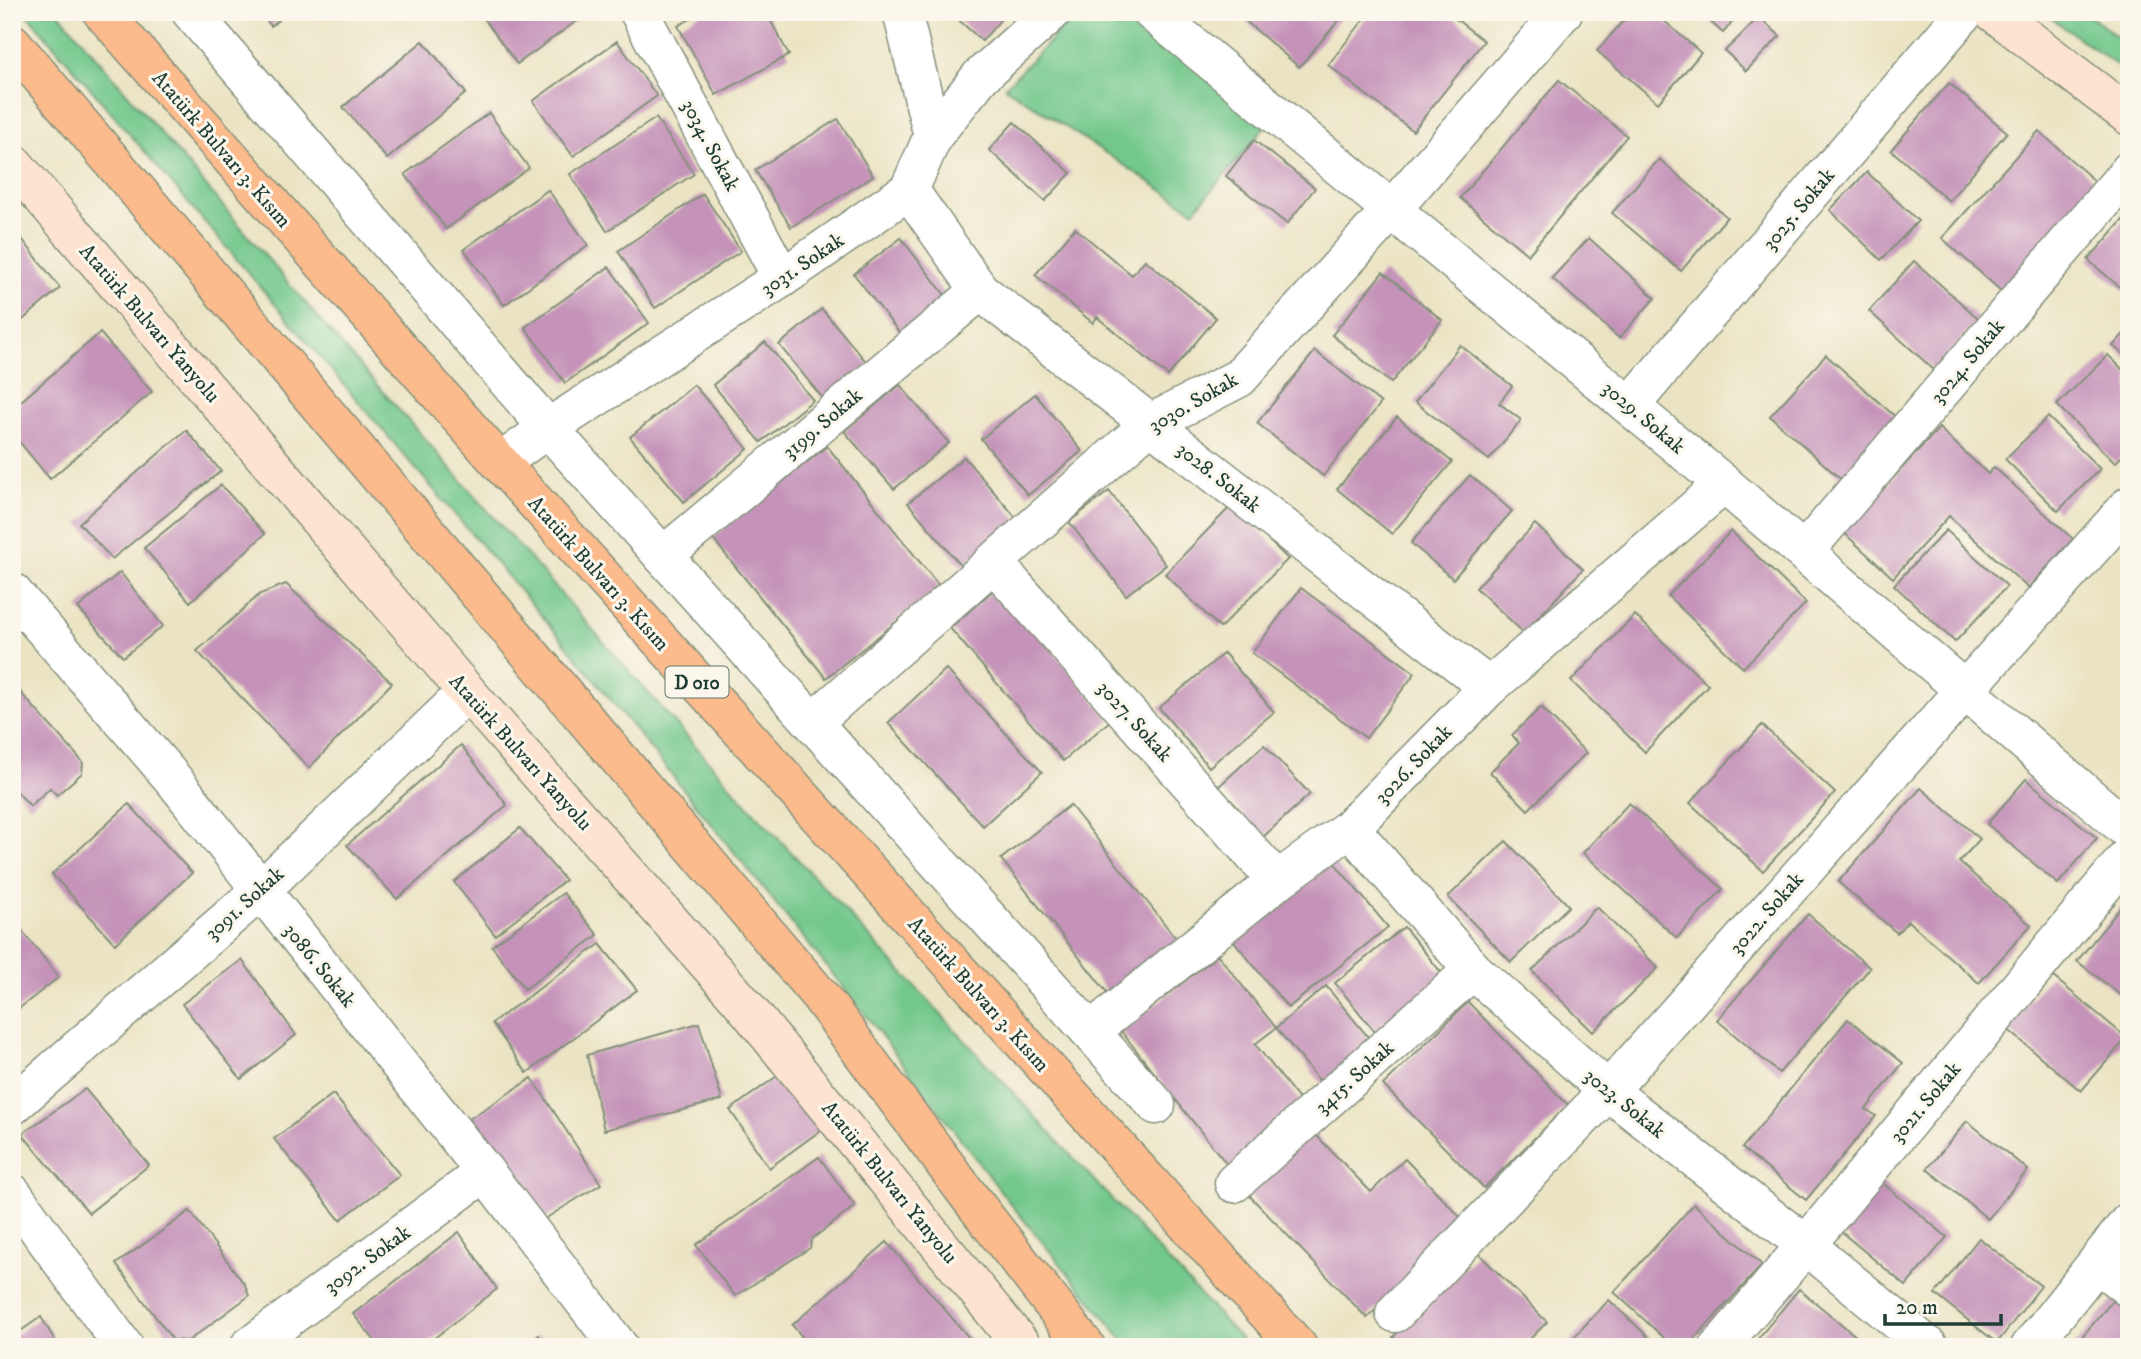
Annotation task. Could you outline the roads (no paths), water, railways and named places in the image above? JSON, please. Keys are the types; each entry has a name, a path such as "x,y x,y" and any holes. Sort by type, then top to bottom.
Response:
{"highway":[{"name":"Atatürk Bulvarı 3. Kısım","path":"102,12 500,463 1298,1347"},
{"path":"12,43 820,996 968,1195 1086,1347"}],"main road":[{"path":"1993,12 2129,116"},
{"name":"Atatürk Bulvarı Yanyolu","path":"12,162 467,692 741,1000 1023,1347"}],"street":[{"path":"191,12 548,428 1156,1105"},
{"name":"3034. Sokak","path":"639,12 782,278"},
{"path":"902,12 933,136"},
{"path":"909,190 933,136 980,76 1052,12"},
{"name":"3029. Sokak","path":"1152,12 1724,484 2129,831"},
{"name":"3030. Sokak","path":"813,722 1151,423 1239,378 1392,209 1563,12"},
{"name":"3025. Sokak","path":"1630,406 1965,12"},
{"name":"3024. Sokak","path":"1804,552 2129,171"},
{"name":"3031. Sokak","path":"500,463 548,428 782,278 909,190"},
{"name":"3028. Sokak","path":"909,190 980,291 1489,687"},
{"name":"3199. Sokak","path":"663,556 980,291"},
{"name":"3026. Sokak","path":"1091,1031 1277,881 1350,828 1489,687 1724,484"},
{"name":"3022. Sokak","path":"1395,1313 1608,1091 2129,506"},
{"name":"3027. Sokak","path":"993,562 1277,881"},
{"name":"3086. Sokak","path":"13,593 173,779 485,1172 619,1347"},
{"name":"3091. Sokak","path":"12,1105 260,891 467,692"},
{"name":"3023. Sokak","path":"1350,828 1473,970 1608,1091 1806,1245 1929,1347"},
{"name":"3021. Sokak","path":"1719,1347 2129,855"},
{"name":"3415. Sokak","path":"1234,1183 1473,970"},
{"name":"3092. Sokak","path":"249,1347 485,1172"},
{"path":"12,1193 124,1347"},
{"path":"2030,1347 2129,1222"},
{"path":"2097,1263 2129,1288"}]}
